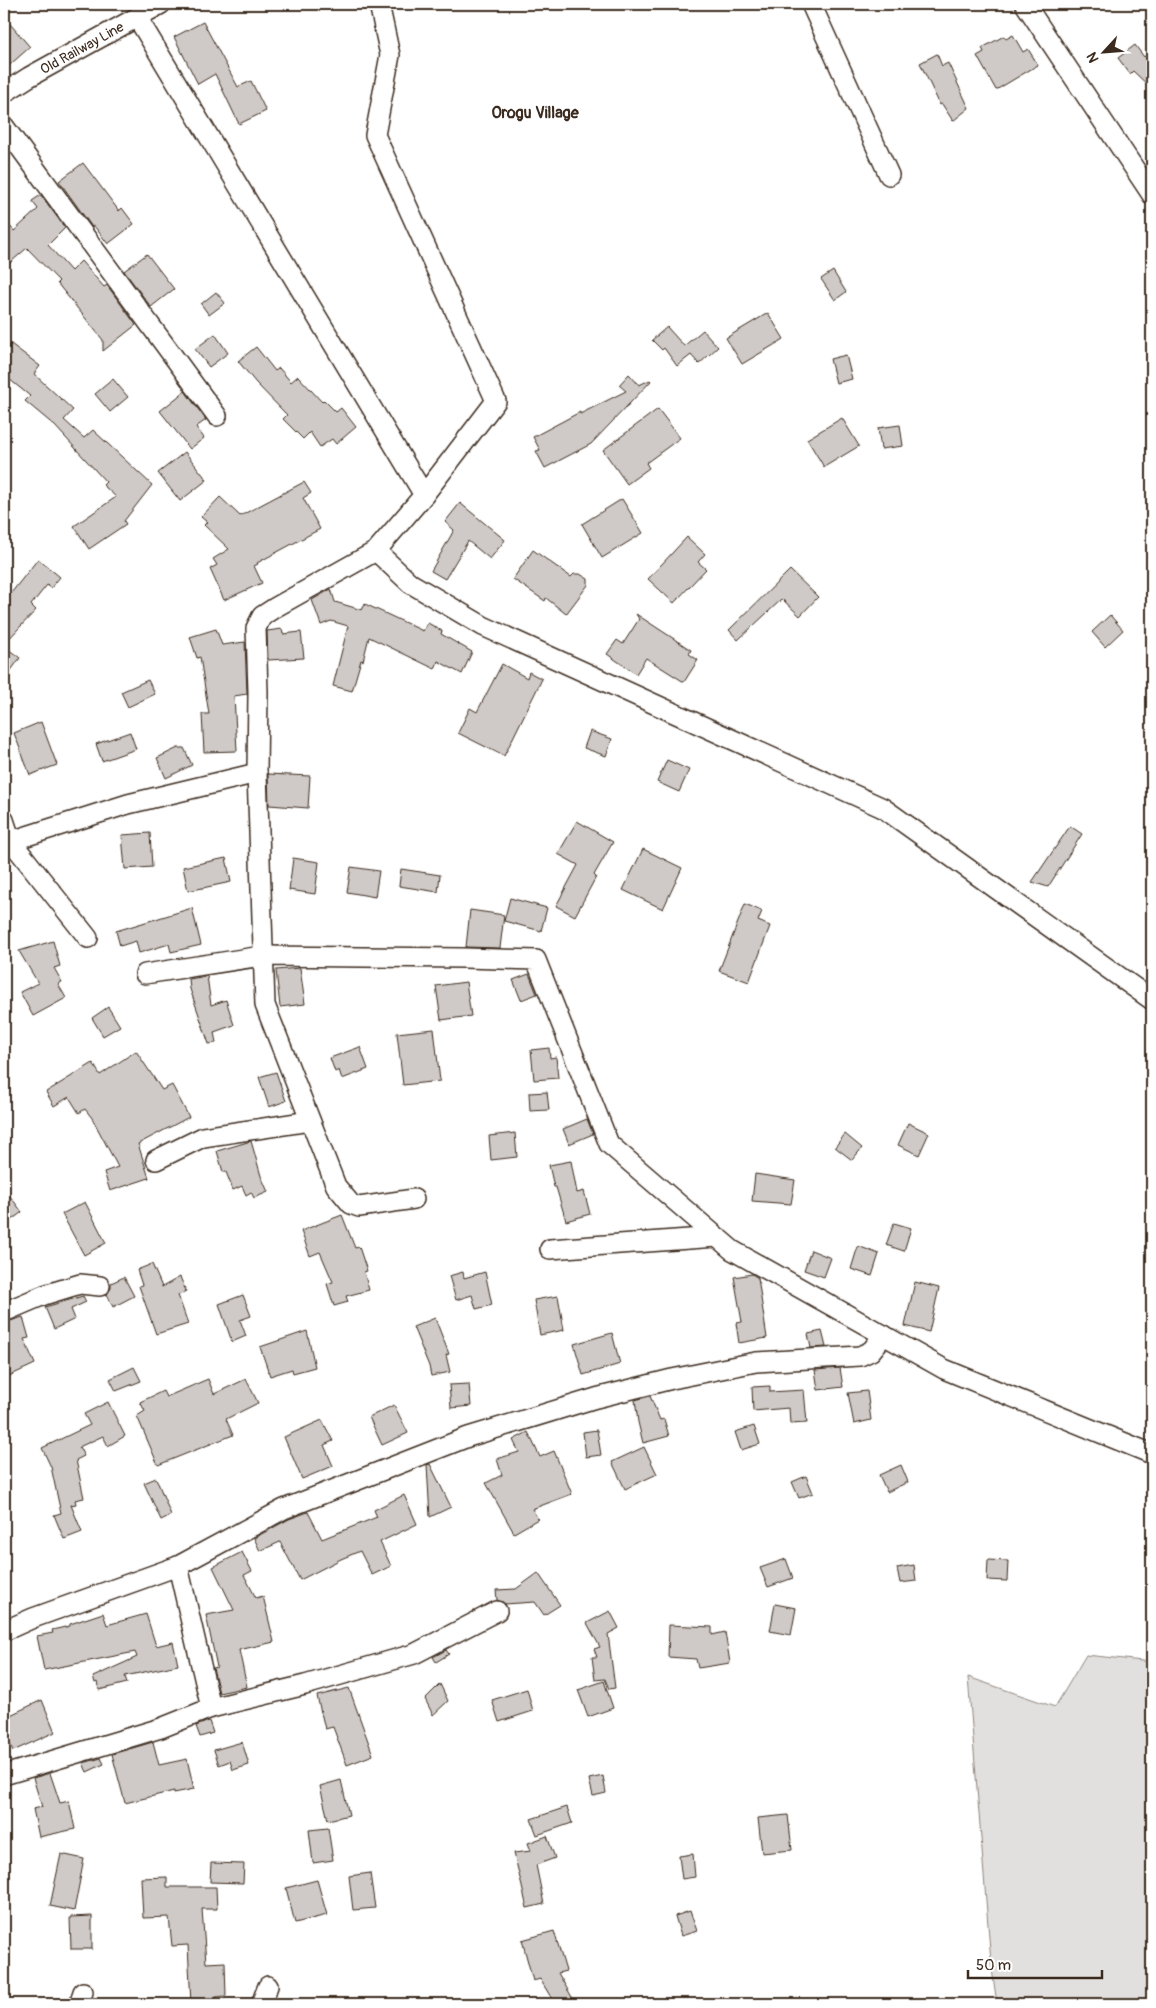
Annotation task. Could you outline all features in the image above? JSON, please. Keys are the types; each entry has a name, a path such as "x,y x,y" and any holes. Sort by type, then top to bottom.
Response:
{"street":[{"name":"Old Railway Line","path":"4,93 161,4"},
{"path":"379,4 390,55 375,135 496,401 424,494 376,551 262,616 256,628 258,692 257,773 262,956 265,1005 336,1186 351,1204 360,1207 414,1199"},
{"path":"811,4 889,175"},
{"path":"1025,4 1152,195"},
{"path":"137,17 424,494"},
{"path":"4,126 217,416"},
{"path":"376,551 410,583 483,626 883,808 1152,1000"},
{"path":"11,841 128,804 257,773"},
{"path":"4,820 11,841 88,938"},
{"path":"145,974 262,956 536,960 609,1144 732,1250 944,1369 1152,1454"},
{"path":"156,1160 203,1136 310,1120"},
{"path":"550,1249 716,1236"},
{"path":"4,1312 80,1284 100,1286"},
{"path":"4,1631 33,1618 178,1566 284,1509 468,1437 596,1398 672,1379 756,1362 860,1356 872,1351 884,1335"},
{"path":"178,1566 211,1708"},
{"path":"4,1775 161,1728 211,1708 305,1685 414,1654 497,1611"},
{"path":"261,2004 268,1986"}],"shaded area":[{"path":"1086,1655 1152,1662 1152,2004 997,2004 991,1962 968,1677 1055,1707"}],"building":[{"path":"4,17 30,47 4,70"},
{"path":"203,22 238,87 251,81 266,111 239,124 215,74 198,84 174,37"},
{"path":"1013,35 1023,52 1028,49 1038,65 996,90 977,56 984,52 982,48 1004,36 1006,39"},
{"path":"1135,45 1144,57 1152,49 1152,89 1133,71 1130,74 1118,58"},
{"path":"937,54 942,66 948,63 969,108 953,121 942,104 940,105 920,63"},
{"path":"83,163 119,211 122,208 134,224 108,244 94,226 92,227 59,181"},
{"path":"41,195 65,228 48,245 71,271 81,261 104,287 107,285 136,325 103,351 103,340 57,283 59,281 27,248 4,268 4,219 14,231 38,209 32,201"},
{"path":"147,254 174,289 151,307 124,271"},
{"path":"833,271 846,292 835,300 821,279"},
{"path":"216,292 225,303 209,315 201,304"},
{"path":"768,313 784,339 742,364 726,338"},
{"path":"667,327 684,346 703,330 718,347 699,364 691,355 677,366 664,348 662,350 652,340"},
{"path":"215,334 228,353 209,367 195,349"},
{"path":"11,344 40,366 34,374 73,410 64,420 84,438 93,430 152,485 124,521 126,524 89,549 74,526 116,497 103,485 106,482 55,426 25,401 30,396 4,375 4,353"},
{"path":"256,347 275,371 279,368 291,382 298,376 322,402 324,400 336,412 341,408 356,427 336,444 332,439 320,447 310,432 303,439 283,419 287,415 238,361"},
{"path":"846,355 852,379 836,383 830,359"},
{"path":"629,374 639,385 651,381 591,444 545,468 536,451 540,450 533,437 580,412 580,414 626,391 619,385"},
{"path":"113,379 128,397 110,412 95,394"},
{"path":"185,391 206,420 196,427 204,438 190,449 160,411"},
{"path":"658,409 680,438 646,463 649,468 627,484 603,450"},
{"path":"842,418 859,446 824,467 807,439"},
{"path":"900,425 903,446 881,449 878,428"},
{"path":"185,452 207,480 180,501 158,473"},
{"path":"304,482 311,493 303,498 320,529 257,563 254,566 262,583 224,600 210,569 217,565 213,559 229,549 204,525 207,522 201,517 220,497 240,516"},
{"path":"622,499 643,533 602,558 582,524"},
{"path":"460,503 505,540 490,559 468,541 445,579 431,571 454,530 445,522"},
{"path":"687,537 705,554 698,562 706,569 674,603 648,579"},
{"path":"533,550 571,577 574,574 580,574 588,579 588,585 566,614 546,598 545,601 513,579"},
{"path":"38,559 60,577 51,588 47,585 31,605 36,610 4,644 4,602"},
{"path":"790,570 818,597 800,616 782,599 738,640 729,630"},
{"path":"331,589 335,602 362,610 365,604 423,631 428,623 442,631 441,634 472,652 462,674 438,661 435,669 369,637 352,691 333,686 348,626 331,621 321,625 312,600"},
{"path":"636,614 691,650 689,654 698,660 684,682 646,658 636,674 607,654 617,640 623,644 639,619"},
{"path":"1110,615 1123,630 1105,647 1092,632"},
{"path":"216,629 222,645 245,642 247,694 234,696 237,751 204,752 202,714 209,714 200,657 197,658 190,637"},
{"path":"282,629 283,634 301,632 304,658 268,660 267,631"},
{"path":"4,646 20,658 4,680"},
{"path":"502,664 527,678 529,672 542,679 504,756 458,733 470,708 477,712"},
{"path":"148,680 155,694 128,707 121,692"},
{"path":"41,722 57,765 30,775 14,733"},
{"path":"590,731 612,739 606,756 584,748"},
{"path":"130,732 136,749 102,761 96,744"},
{"path":"178,748 184,748 192,765 166,778 157,758"},
{"path":"667,760 689,770 679,792 657,782"},
{"path":"268,774 310,776 308,808 269,805"},
{"path":"577,821 613,842 594,875 596,877 575,916 556,906 578,865 558,854"},
{"path":"1070,826 1082,834 1048,887 1032,882"},
{"path":"150,833 152,867 125,869 122,835"},
{"path":"643,849 682,868 663,909 623,890"},
{"path":"226,858 231,882 188,891 183,867"},
{"path":"293,858 319,862 315,894 289,890"},
{"path":"351,867 379,871 375,897 347,892"},
{"path":"401,869 440,875 438,892 399,886"},
{"path":"510,898 547,908 541,931 504,921"},
{"path":"745,904 762,911 758,921 770,926 749,982 719,971"},
{"path":"192,908 201,945 171,952 169,944 139,953 136,941 120,946 116,931"},
{"path":"470,910 504,915 500,948 466,947"},
{"path":"53,941 60,966 54,968 62,982 58,984 66,998 33,1016 20,992 38,983 19,951"},
{"path":"300,968 305,1004 280,1007 276,970"},
{"path":"529,974 537,994 521,1000 513,980"},
{"path":"207,976 211,1005 226,1000 234,1025 214,1032 216,1043 209,1044 190,989 189,979"},
{"path":"466,982 471,1016 441,1020 436,986"},
{"path":"108,1007 120,1026 103,1036 92,1018"},
{"path":"434,1029 440,1081 403,1085 397,1033"},
{"path":"360,1047 368,1069 342,1079 339,1070 335,1072 330,1058"},
{"path":"549,1048 550,1058 556,1057 558,1078 534,1080 531,1050"},
{"path":"136,1051 162,1090 172,1085 189,1117 138,1144 149,1178 110,1191 104,1172 118,1167 92,1118 85,1109 79,1113 69,1097 54,1106 46,1092 93,1063 100,1075"},
{"path":"276,1072 286,1101 269,1107 259,1077"},
{"path":"547,1092 549,1110 530,1111 529,1093"},
{"path":"587,1119 593,1134 569,1144 563,1129"},
{"path":"908,1123 929,1133 919,1155 898,1145"},
{"path":"515,1133 517,1157 491,1160 489,1136"},
{"path":"845,1134 862,1148 852,1160 835,1147"},
{"path":"251,1141 261,1176 268,1192 254,1198 251,1192 246,1195 242,1186 233,1190 226,1172 223,1172 217,1151"},
{"path":"571,1161 577,1193 584,1191 590,1214 566,1221 556,1187 554,1187 549,1165"},
{"path":"755,1174 795,1180 791,1204 752,1201"},
{"path":"4,1188 22,1212 4,1226"},
{"path":"85,1202 106,1243 84,1255 62,1214"},
{"path":"342,1215 355,1248 359,1247 367,1271 364,1272 369,1290 346,1296 348,1302 334,1306 327,1284 333,1282 320,1252 310,1256 301,1231"},
{"path":"894,1223 911,1228 904,1251 886,1245"},
{"path":"858,1246 879,1254 872,1276 851,1269"},
{"path":"811,1250 831,1258 824,1277 804,1270"},
{"path":"152,1264 162,1287 180,1277 186,1291 178,1295 188,1324 156,1334 139,1286 142,1285 137,1270"},
{"path":"463,1272 464,1278 485,1272 492,1305 476,1309 472,1295 456,1300 449,1276"},
{"path":"752,1274 758,1278 767,1338 739,1343 736,1323 742,1322 734,1277"},
{"path":"124,1277 134,1296 113,1307 107,1294 111,1288 111,1283"},
{"path":"915,1282 939,1288 929,1332 905,1326"},
{"path":"243,1295 251,1316 240,1320 246,1336 232,1342 219,1304"},
{"path":"83,1296 86,1302 71,1309 75,1319 54,1329 45,1307"},
{"path":"558,1296 564,1330 540,1335 534,1300"},
{"path":"23,1317 29,1338 24,1339 35,1364 7,1377 4,1363 10,1360 4,1337 4,1323"},
{"path":"435,1318 449,1354 446,1355 450,1372 431,1376 429,1366 413,1327"},
{"path":"307,1331 315,1367 293,1373 292,1369 270,1376 260,1347"},
{"path":"822,1331 826,1347 811,1348 808,1334"},
{"path":"612,1333 620,1364 583,1375 574,1344"},
{"path":"134,1367 141,1381 116,1391 110,1379"},
{"path":"840,1368 843,1387 818,1390 815,1370"},
{"path":"208,1379 214,1394 246,1379 258,1403 226,1419 233,1435 158,1465 137,1416 145,1411 140,1402 163,1391 166,1397"},
{"path":"469,1384 471,1406 451,1408 449,1385"},
{"path":"770,1386 770,1392 804,1390 807,1423 790,1424 789,1408 753,1411 752,1387"},
{"path":"867,1391 871,1420 854,1424 848,1393"},
{"path":"650,1396 660,1420 664,1419 669,1436 643,1443 635,1400"},
{"path":"108,1402 125,1436 108,1446 103,1436 79,1447 84,1456 76,1460 84,1498 75,1500 76,1504 71,1505 82,1532 64,1539 54,1515 61,1513 51,1467 42,1448 90,1425 84,1414"},
{"path":"394,1405 408,1433 382,1445 369,1417"},
{"path":"322,1420 333,1441 324,1445 333,1466 302,1479 284,1437"},
{"path":"754,1426 760,1444 741,1450 735,1432"},
{"path":"597,1430 601,1455 586,1457 583,1432"},
{"path":"528,1432 540,1457 554,1451 572,1494 532,1509 538,1519 514,1533 486,1483 502,1475 497,1459 519,1452 513,1440"},
{"path":"644,1447 657,1474 625,1489 612,1462"},
{"path":"430,1464 451,1507 430,1517 427,1465"},
{"path":"901,1465 908,1482 887,1492 879,1475"},
{"path":"806,1476 813,1493 799,1498 792,1482"},
{"path":"156,1478 171,1515 161,1520 144,1483"},
{"path":"404,1495 417,1524 380,1542 391,1566 372,1575 360,1551 300,1580 280,1542 260,1551 254,1538 289,1519 308,1512 322,1539 377,1517 374,1510"},
{"path":"242,1552 252,1571 244,1575 256,1598 263,1596 274,1642 239,1650 247,1687 219,1693 213,1668 217,1667 206,1615 234,1610 213,1567"},
{"path":"786,1559 793,1578 768,1587 760,1568"},
{"path":"988,1560 1008,1561 1007,1581 987,1580"},
{"path":"914,1565 916,1581 900,1583 897,1568"},
{"path":"538,1573 560,1605 544,1615 535,1602 505,1604 497,1600 496,1590 516,1589"},
{"path":"775,1604 796,1608 791,1635 770,1631"},
{"path":"610,1611 619,1628 608,1634 615,1688 609,1689 605,1679 595,1680 592,1657 597,1657 594,1649 600,1647 587,1623"},
{"path":"103,1613 107,1625 146,1614 156,1646 173,1642 178,1665 125,1676 127,1683 99,1690 97,1682 95,1683 93,1677 137,1657 135,1652 44,1670 37,1636 53,1633 52,1630 70,1626 70,1624"},
{"path":"669,1625 712,1627 712,1635 725,1632 730,1663 698,1668 696,1659 668,1657"},
{"path":"446,1650 449,1654 436,1662 433,1657"},
{"path":"604,1681 613,1708 588,1717 578,1690"},
{"path":"440,1684 448,1701 433,1715 425,1699"},
{"path":"349,1688 373,1755 347,1765 333,1727 325,1729 317,1696"},
{"path":"527,1689 533,1711 499,1722 492,1700"},
{"path":"42,1700 55,1732 13,1751 4,1730 4,1718"},
{"path":"209,1721 213,1733 200,1737 196,1726"},
{"path":"153,1742 159,1765 187,1759 194,1789 174,1793 174,1791 125,1803 112,1754"},
{"path":"242,1742 249,1765 233,1770 230,1761 219,1765 214,1750"},
{"path":"101,1758 104,1764 87,1772 83,1763"},
{"path":"50,1773 60,1803 69,1801 75,1829 39,1837 33,1809 42,1807 33,1778"},
{"path":"603,1776 606,1793 593,1796 589,1779"},
{"path":"341,1780 349,1815 328,1820 320,1786"},
{"path":"567,1807 572,1823 537,1835 531,1819"},
{"path":"788,1815 792,1850 762,1853 758,1818"},
{"path":"328,1828 333,1860 313,1863 309,1830"},
{"path":"547,1836 555,1858 536,1865 544,1904 527,1908 514,1853 531,1851 528,1843"},
{"path":"61,1854 84,1859 74,1911 50,1906"},
{"path":"693,1854 695,1877 682,1879 679,1856"},
{"path":"211,1863 244,1864 243,1883 210,1882"},
{"path":"370,1873 375,1908 353,1910 349,1876"},
{"path":"167,1877 167,1887 216,1887 217,1909 202,1909 206,1963 225,1962 226,1996 216,1997 218,2004 191,2004 188,1945 172,1946 169,1917 143,1918 141,1878"},
{"path":"317,1880 327,1915 295,1923 286,1888"},
{"path":"690,1911 697,1931 681,1936 675,1916"},
{"path":"92,1916 92,1949 71,1949 70,1917"},
{"path":"554,1931 566,1971 558,1973 576,2004 555,2004 540,1979 533,1981 522,1940"}],"district":[{"name":"Orogu Village","path":"535,112"}]}
